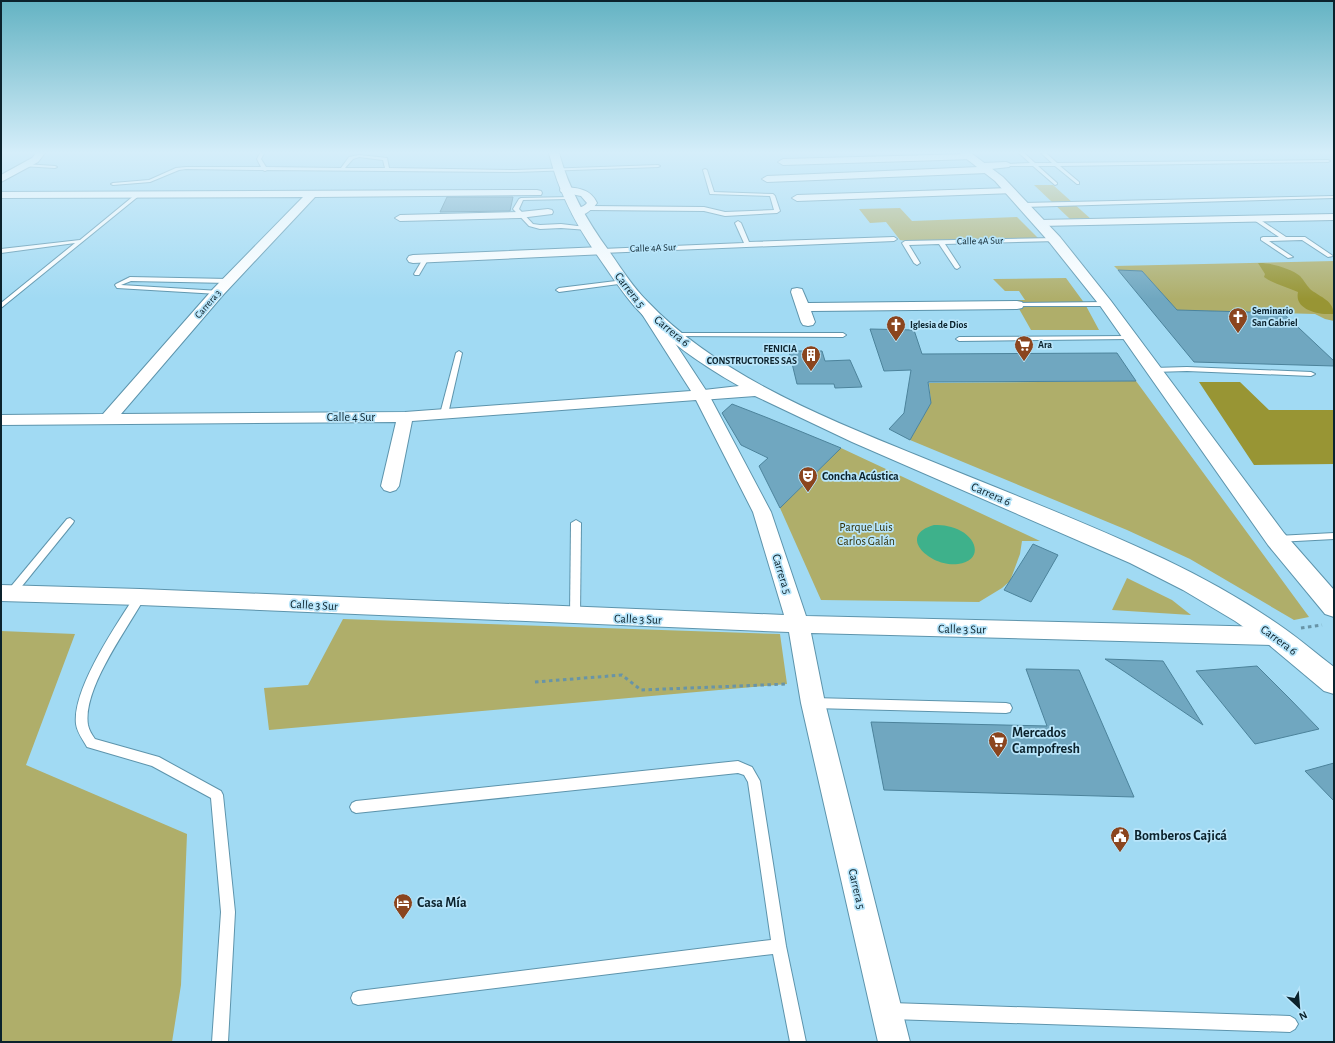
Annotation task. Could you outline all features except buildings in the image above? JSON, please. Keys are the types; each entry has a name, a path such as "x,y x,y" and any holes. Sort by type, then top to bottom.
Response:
{"main road":[{"name":"Carrera 5","path":"575,202 583,210 586,229 646,310"},
{"path":"1020,202 1055,240 1106,304 1129,338 1276,539 1334,607"},
{"name":"Carrera 6","path":"646,310 676,335 713,362 757,390 813,418 1139,558 1228,605 1276,636 1334,683"},
{"path":"701,395 757,390"},
{"path":"1300,655 1319,665 1334,668"}],"street":[{"name":"Carrera 3","path":"109,418 218,292 304,202"},
{"path":"583,210 592,202"},
{"path":"400,218 520,215 548,212"},
{"path":"1039,223 1256,218 1334,218"},
{"name":"Calle 4A Sur","path":"413,258 602,251"},
{"path":"797,292 804,307 808,322"},
{"path":"804,307 1017,305"},
{"name":"Carrera 5","path":"646,310 701,395 740,467 762,512 798,624 811,694 894,1042"},
{"name":"Calle 4 Sur","path":"1,420 405,417 701,395"},
{"path":"390,486 405,417"},
{"name":"Calle 3 Sur","path":"6,593 140,597 798,624 1276,636"}],"lane":[{"path":"1,306 130,202"},
{"path":"520,202 516,209 531,225 540,227 561,226 586,229"},
{"path":"583,210 704,209 725,214 777,211 775,202"},
{"path":"1023,205 1152,202"},
{"path":"1256,218 1285,239"},
{"path":"738,223 747,244"},
{"path":"1290,257 1263,239 1303,238 1330,256"},
{"name":"Calle 4A Sur","path":"602,251 894,239"},
{"name":"Calle 4A Sur","path":"917,263 905,242 1055,240"},
{"path":"1,250 81,241"},
{"path":"941,242 958,267"},
{"path":"417,274 426,258"},
{"path":"218,292 124,288 119,287 118,285 122,282 130,280 229,281"},
{"path":"559,290 624,282"},
{"path":"1017,305 1106,304"},
{"path":"676,335 843,335"},
{"path":"960,339 1129,338"},
{"path":"444,414 459,353"},
{"path":"1153,370 1187,369 1311,374"},
{"path":"6,593 70,521"},
{"path":"575,616 576,523"},
{"path":"1276,539 1334,536"},
{"path":"140,597 108,647 84,700 82,724 91,743 155,761 217,795 228,912 220,1042"},
{"path":"811,694 839,703 1006,708"},
{"path":"356,808 738,767 748,771 754,781 779,946 798,1042"},
{"path":"358,998 779,946"},
{"path":"886,1011 1290,1024"}],"path":[{"path":"535,682 622,675 641,690 811,694"}],"green space":[{"path":"1052,202 1072,202 1092,220 1070,219"},
{"path":"900,208 912,221 1017,217 1038,238 900,240 886,222 870,223 859,209"},
{"path":"1334,261 1334,321 1325,319 1315,314 1177,310 1142,271 1118,270 1114,266"},
{"path":"1066,278 1085,304 1099,330 1031,330 1014,300 1025,300 1019,291 1005,291 993,279"},
{"path":"1136,381 1309,617 1294,620 1190,559 1127,530 910,440 931,403 929,383"},
{"name":"Parque Luis Carlos Galán","path":"841,448 1040,541 1022,541 1020,554 1010,581 1002,588 979,602 821,600 780,508"},
{"path":"1127,578 1172,600 1191,615 1112,610"},
{"path":"343,619 780,634 787,684 269,730 264,688 308,685"},
{"path":"1,631 75,634 26,765 187,834 181,985 172,1042 1,1042"}],"shaded area":[{"path":"1258,263 1274,265 1296,273 1310,289 1329,302 1333,309 1333,314 1321,314 1304,307 1298,298 1298,292 1276,284 1264,277 1265,274"},
{"path":"1199,382 1240,382 1269,410 1334,410 1334,464 1254,465"},
{"path":"934,525 951,527 967,535 974,545 975,550 971,559 958,564 948,564 938,561 922,550 918,543 918,536 923,530"}],"place":[{"name":"Seminario San Gabriel","path":"1238,334"},
{"name":"Iglesia de Dios","path":"896,342"},
{"name":"Ara","path":"1024,362"},
{"name":"FENICIA CONSTRUCTORES SAS","path":"811,372"},
{"name":"Concha Acústica","path":"808,493"},
{"name":"Mercados Campofresh","path":"998,758"},
{"name":"Bomberos Cajicá","path":"1120,853"},
{"name":"Casa Mía","path":"403,920"}]}
